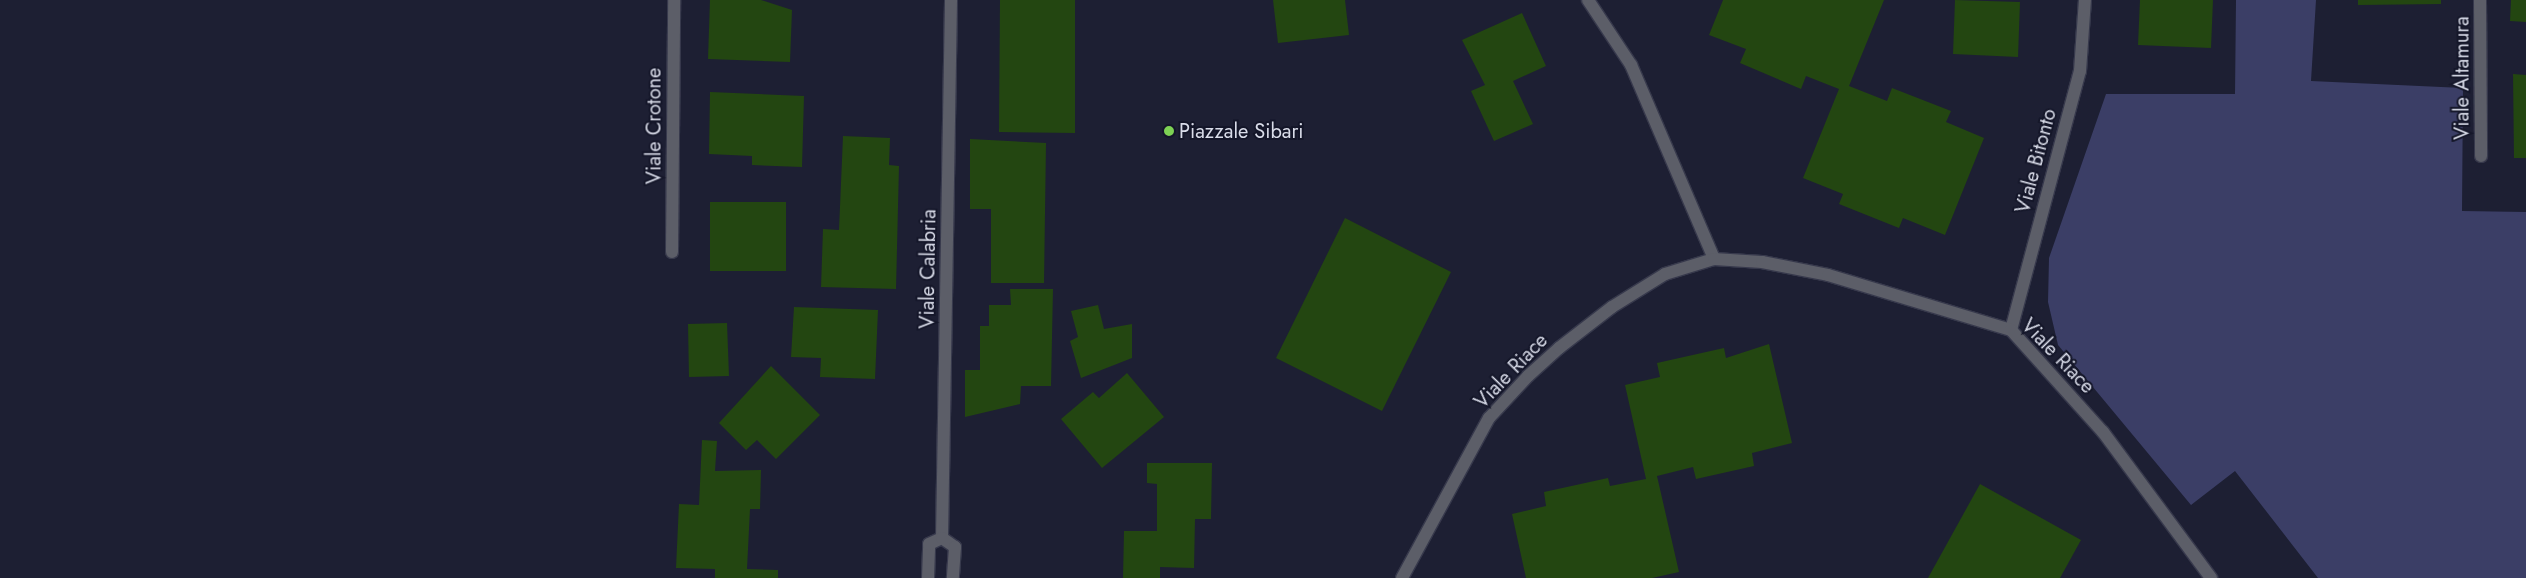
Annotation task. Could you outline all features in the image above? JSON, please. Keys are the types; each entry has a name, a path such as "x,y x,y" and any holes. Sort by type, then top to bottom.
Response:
{"street":[{"name":"Viale Crotone","path":"672,252 674,0"},
{"name":"Viale Calabria","path":"942,538 951,0"},
{"path":"1588,0 1631,65 1714,259"},
{"name":"Viale Bitonto","path":"2011,330 2080,71 2084,0"},
{"name":"Viale Altamura","path":"2480,0 2480,156"},
{"name":"Viale Riace","path":"1402,578 1489,418 1528,376 1559,348 1612,307 1665,274 1714,259 1762,262 1828,275 2011,330 2103,432 2211,578"},
{"path":"928,578 929,544 942,538 955,547 953,578"}],"shaded area":[{"path":"2236,0 2316,0 2311,81 2463,88 2462,211 2526,212 2526,578 2318,578 2235,471 2191,505 2058,345 2048,302 2049,258 2106,94 2235,94"}],"building":[{"path":"710,0 761,0 792,10 790,62 708,59"},
{"path":"1000,0 1075,0 1075,133 999,132"},
{"path":"1273,0 1345,0 1349,35 1278,43"},
{"path":"1723,0 1884,0 1849,86 1887,101 1892,88 1951,111 1946,122 1984,138 1945,235 1903,218 1899,228 1839,204 1843,194 1803,178 1839,89 1806,76 1801,89 1740,63 1746,49 1709,35"},
{"path":"1955,0 2020,2 2018,57 1953,54"},
{"path":"2140,0 2213,0 2211,48 2138,45"},
{"path":"2358,0 2441,0 2441,4 2358,5"},
{"path":"2511,0 2526,0 2526,22 2510,21"},
{"path":"1522,13 1546,66 1513,81 1533,124 1494,141 1471,91 1485,85 1462,40"},
{"path":"2513,74 2526,75 2526,158 2514,158"},
{"path":"710,92 804,96 802,167 752,165 752,156 709,154"},
{"path":"843,136 890,138 889,165 899,166 896,289 821,287 823,229 839,230"},
{"path":"970,139 1046,143 1044,283 991,283 991,209 970,209"},
{"path":"710,202 786,202 786,271 710,271"},
{"path":"1345,218 1451,272 1382,411 1276,358"},
{"path":"1010,289 1053,289 1051,386 1021,386 1020,404 965,417 965,370 980,370 980,326 989,326 989,305 1011,305"},
{"path":"1098,305 1104,329 1132,324 1132,358 1081,378 1070,341 1078,337 1071,311"},
{"path":"794,307 878,310 875,379 820,377 821,358 791,357"},
{"path":"727,323 729,376 689,377 688,324"},
{"path":"1769,344 1792,443 1752,453 1754,466 1696,479 1693,467 1657,476 1679,572 1652,578 1526,578 1512,514 1546,506 1544,492 1608,478 1610,486 1646,479 1625,385 1660,377 1657,363 1724,348 1726,358"},
{"path":"771,366 820,415 776,459 757,440 746,450 719,423"},
{"path":"1127,373 1164,417 1102,468 1061,419 1093,392 1099,398"},
{"path":"702,440 717,441 715,471 761,470 760,509 750,509 747,569 778,570 778,578 715,578 715,569 676,568 679,504 699,505"},
{"path":"1147,463 1212,463 1211,519 1195,519 1194,568 1160,567 1160,578 1123,578 1124,531 1157,531 1157,484 1147,483"},
{"path":"1980,484 2081,540 2060,578 1928,578"}],"place":[{"name":"Piazzale Sibari","path":"1169,131"}]}
